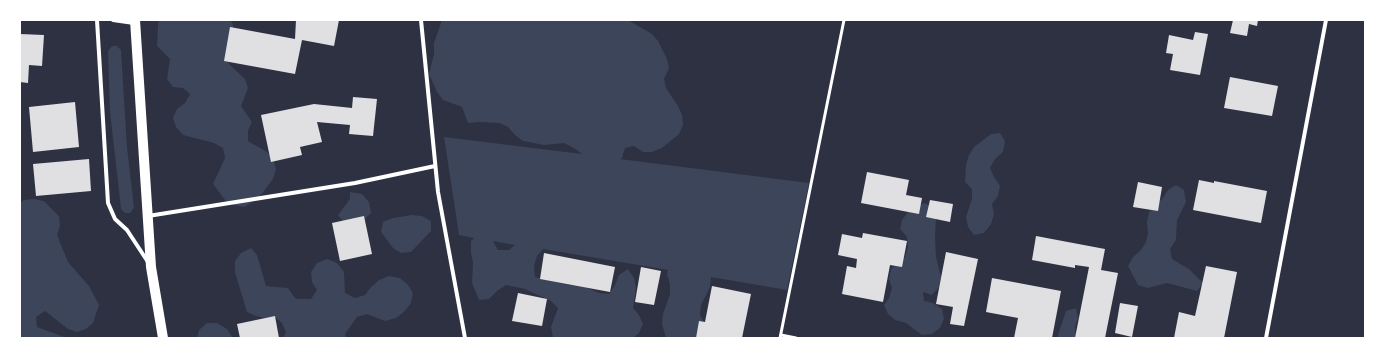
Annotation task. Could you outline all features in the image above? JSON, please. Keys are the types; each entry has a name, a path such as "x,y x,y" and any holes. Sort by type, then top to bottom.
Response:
{"main road":[{"path":"135,22 151,267 163,338"}],"street":[{"path":"97,20 108,203 115,219 127,230 151,267"},
{"path":"113,20 135,22"},
{"path":"421,20 438,192 465,338"},
{"path":"1266,338 1326,20"},
{"path":"148,216 355,183 435,166"}],"lane":[{"path":"796,338 780,337 844,20"}],"shaded area":[{"path":"159,20 230,20 233,24 233,34 225,53 229,64 245,79 248,88 241,106 252,122 248,131 248,141 267,152 273,159 276,169 273,179 261,195 245,207 234,205 225,200 213,184 225,158 223,148 214,143 183,135 176,127 173,118 177,109 185,103 190,94 183,88 173,87 167,79 170,59 157,46"},
{"path":"442,20 628,20 652,34 658,41 667,59 669,68 664,79 666,88 678,106 682,115 683,125 679,134 662,148 652,152 643,152 634,146 625,148 622,158 620,159 809,183 787,290 711,277 710,287 701,305 700,315 705,324 703,338 666,338 662,324 663,314 670,294 670,284 667,274 668,270 543,249 537,256 534,266 535,277 570,285 581,285 599,293 609,294 619,275 628,269 634,278 636,288 633,308 639,315 643,324 639,333 633,338 553,338 551,327 558,308 551,301 525,289 506,285 489,299 479,300 472,283 473,263 471,241 474,238 459,235 444,137 582,154 564,143 544,145 523,141 508,127 499,123 468,123 462,107 443,100 437,92 429,74 434,54 434,43","holes":["493,241 515,245 509,250 498,250"]},
{"path":"112,46 117,46 121,50 127,147 134,208 130,213 125,213 121,209 110,112 108,51"},
{"path":"1000,133 1005,141 1003,152 995,159 990,168 1000,186 998,196 992,204 994,214 991,224 984,233 974,235 968,227 966,217 972,199 972,189 965,182 966,165 969,155 974,147 991,134"},
{"path":"1176,185 1184,190 1186,202 1177,220 1176,240 1170,249 1172,259 1189,269 1203,283 1197,291 1167,283 1148,288 1138,285 1128,266 1133,257 1141,250 1146,242 1149,212 1163,198 1168,190"},
{"path":"350,192 362,194 369,202 371,213 364,220 344,223 338,215 350,199"},
{"path":"34,199 44,201 59,216 60,226 57,235 68,262 89,286 99,305 93,323 86,329 77,332 68,329 45,311 36,317 37,327 67,338 20,338 20,203 24,200"},
{"path":"924,203 933,207 936,217 936,257 941,277 939,287 932,295 923,292 924,301 933,303 942,309 944,319 940,328 932,334 922,335 906,323 895,320 888,314 884,305 889,298 892,288 889,279 891,269 905,257 908,247 907,237 900,229 902,220 908,212"},
{"path":"412,215 422,216 431,221 431,231 411,252 401,253 393,248 381,232 383,222 393,218"},
{"path":"251,248 257,255 266,286 288,288 297,299 311,299 317,290 312,282 311,272 317,263 327,259 337,263 344,272 345,293 355,298 365,295 379,280 389,276 400,278 408,285 413,293 411,303 404,312 396,318 385,321 367,314 357,317 345,334 346,338 283,338 286,332 282,323 275,317 265,318 247,312 235,272 235,261 241,253"},
{"path":"1076,308 1078,318 1075,327 1076,338 1057,338 1066,311"},
{"path":"207,323 217,323 227,329 233,338 197,338 199,330"}],"building":[{"path":"296,20 339,20 334,46 302,40 295,74 224,61 230,27 295,39"},
{"path":"1233,20 1258,20 1257,26 1249,24 1247,36 1230,33"},
{"path":"1195,32 1208,34 1200,75 1170,70 1173,54 1166,53 1169,35 1193,40"},
{"path":"20,34 44,35 42,66 29,65 28,83 20,82"},
{"path":"1230,77 1278,86 1272,116 1224,108"},
{"path":"353,97 377,99 373,136 349,134 350,125 317,122 322,142 300,147 302,155 271,162 261,115 314,104 352,108"},
{"path":"75,102 79,147 33,152 29,107"},
{"path":"89,159 91,191 36,196 33,164"},
{"path":"867,172 909,180 906,195 922,198 919,214 861,203"},
{"path":"1199,180 1214,183 1214,181 1267,191 1261,223 1193,210"},
{"path":"1138,182 1162,187 1158,211 1133,207"},
{"path":"930,200 953,204 950,222 926,217"},
{"path":"364,216 372,254 340,261 332,223"},
{"path":"863,233 907,241 902,267 890,265 883,302 842,294 847,266 856,268 857,259 838,255 842,234 862,238"},
{"path":"1036,236 1105,249 1101,270 1118,273 1105,338 1075,338 1089,267 1075,265 1075,268 1032,260"},
{"path":"946,252 978,259 964,326 950,324 953,307 936,304"},
{"path":"544,253 615,267 610,292 540,279"},
{"path":"1206,266 1237,272 1224,338 1174,338 1179,312 1195,316"},
{"path":"641,267 661,271 654,305 635,302"},
{"path":"992,278 1061,291 1052,338 1014,338 1018,318 986,312"},
{"path":"712,286 751,294 742,338 696,338 699,321 705,322"},
{"path":"518,293 547,299 542,326 512,321"},
{"path":"1120,303 1138,306 1132,337 1115,333"},
{"path":"275,316 279,338 240,338 237,324"}]}
